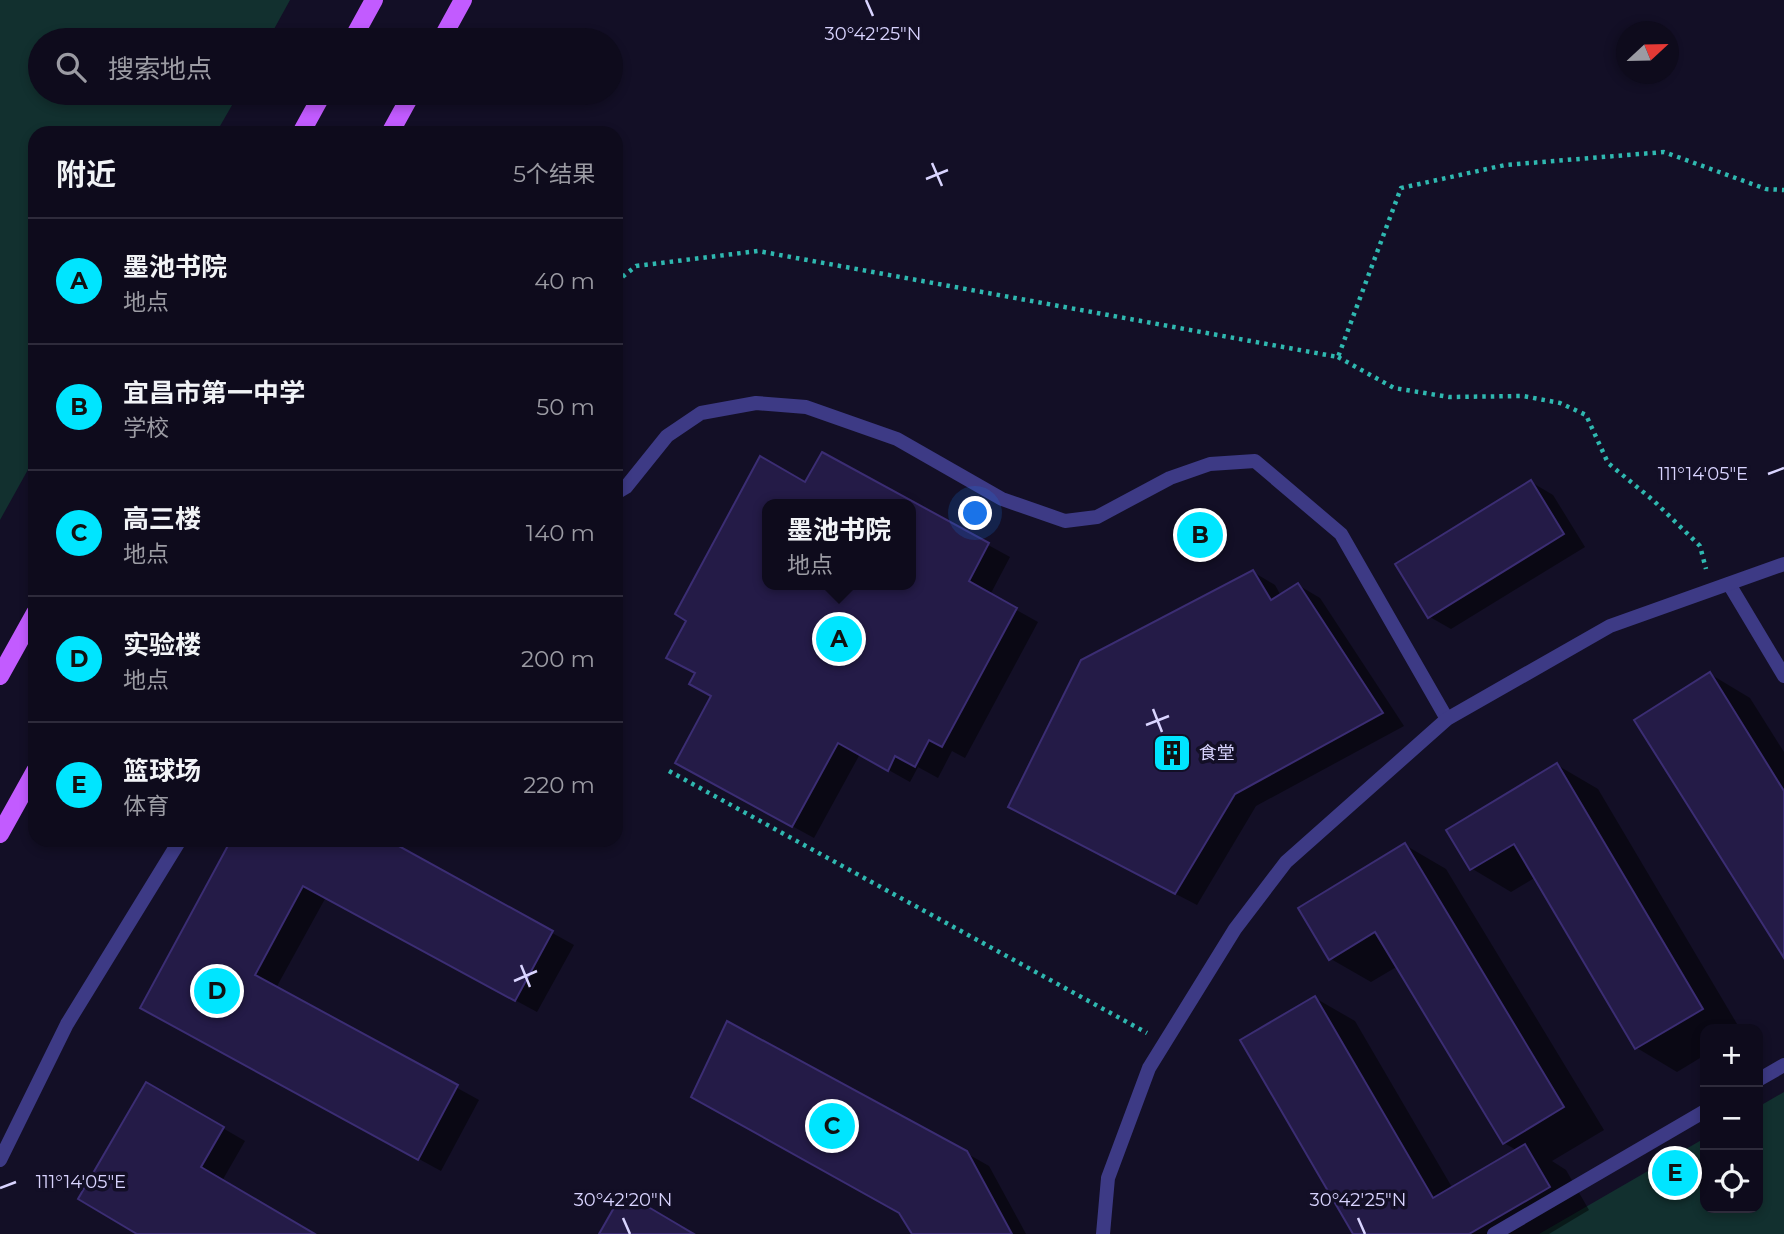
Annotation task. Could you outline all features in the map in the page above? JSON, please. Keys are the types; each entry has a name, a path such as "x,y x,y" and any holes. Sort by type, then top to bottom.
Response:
{"main road":[{"path":"359,28 374,0"},
{"path":"448,28 463,0"},
{"path":"305,126 316,105"},
{"path":"394,126 405,105"},
{"path":"0,677 28,626"},
{"path":"0,834 28,784"}],"lane":[{"path":"623,489 667,436 701,412 756,403 806,407 897,439 1002,499 1065,521 1097,517 1170,478 1210,464 1255,461 1341,534 1447,719"},
{"path":"1103,1234 1108,1178 1149,1068 1235,929 1286,862 1447,719 1610,626 1784,564"},
{"path":"1729,584 1784,676"},
{"path":"0,1160 67,1024 176,847"},
{"path":"1763,1077 1784,1065"},
{"path":"1494,1234 1700,1114"}],"path":[{"path":"1338,357 1402,188 1505,165 1664,152 1766,190 1784,190"},
{"path":"623,277 636,267 758,251 1338,357 1394,388 1449,397 1523,396 1560,403 1586,415 1608,463 1654,501 1700,546 1712,590"},
{"path":"669,771 1164,1043"}],"green space":[{"path":"0,0 290,0 275,28 28,28 28,105 232,105 220,126 28,126 28,470 0,520"},
{"path":"1784,1092 1784,1234 1539,1234 1700,1141 1700,1213 1763,1213 1763,1104"}],"building":[{"path":"822,452 908,499 762,499 762,590 916,590 916,503 989,543 969,581 1017,608 942,747 929,740 915,767 895,756 888,771 838,743 792,827 675,763 711,696 689,684 695,673 666,658 686,621 675,614 760,456 805,482"},
{"path":"1531,480 1564,534 1428,618 1395,564"},
{"name":"食堂","path":"1253,570 1271,600 1298,583 1383,713 1235,794 1175,894 1008,807 1081,660"},
{"path":"1710,672 1784,791 1784,958 1634,720"},
{"path":"1557,763 1703,1009 1635,1049 1514,844 1470,870 1446,830"},
{"path":"1405,843 1564,1107 1503,1144 1375,932 1329,960 1298,908"},
{"path":"227,847 401,847 553,931 515,1001 303,886 255,975 458,1085 418,1160 140,1008"},
{"path":"1315,996 1433,1198 1525,1144 1550,1187 1469,1234 1353,1234 1240,1040"},
{"path":"727,1021 967,1151 1012,1234 912,1234 899,1213 691,1097"},
{"path":"146,1082 224,1127 201,1167 315,1234 137,1234 78,1199"},
{"path":"623,1192 672,1221 694,1234 599,1234"}],"place":[{"name":"宜昌市第一中学","path":"1200,535"},
{"name":"墨池书院","path":"839,639"},
{"name":"食堂","path":"1172,753"},
{"name":"实验楼","path":"217,991"},
{"name":"高三楼","path":"832,1126"},
{"name":"篮球场","path":"1675,1173"}]}
